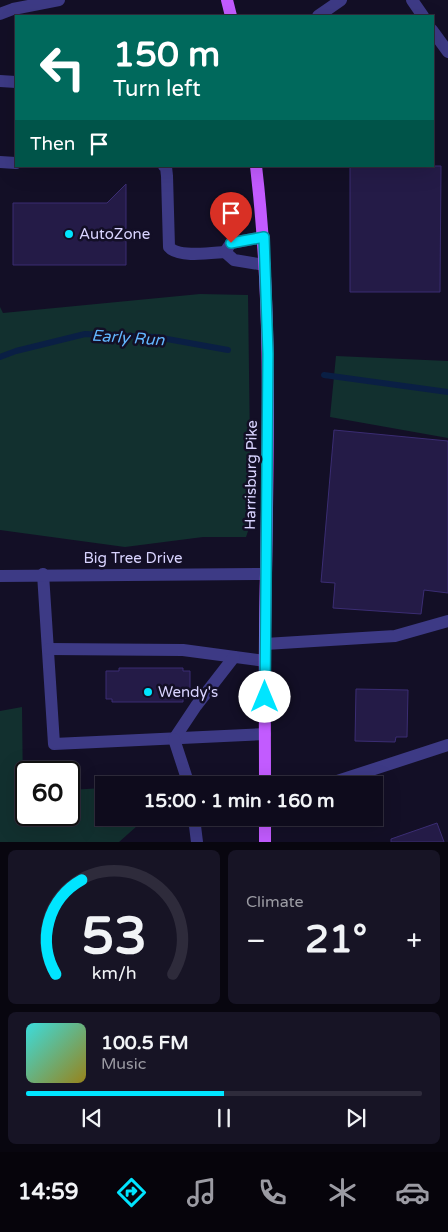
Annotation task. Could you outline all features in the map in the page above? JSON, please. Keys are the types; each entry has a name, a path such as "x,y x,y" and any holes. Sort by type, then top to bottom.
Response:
{"main road":[{"path":"227,0 231,15"},
{"name":"Harrisburg Pike","path":"256,167 264,237 268,354 265,776"},
{"path":"265,826 265,842"}],"street":[{"path":"0,14 13,9 59,0"},
{"path":"319,15 341,0"},
{"path":"412,0 422,15"},
{"path":"434,33 448,52"},
{"path":"0,82 15,82"},
{"path":"0,162 15,163"},
{"path":"166,167 169,247 172,250 179,253 225,252 234,260 265,265"},
{"path":"225,252 231,243 264,237"},
{"path":"43,574 54,744 265,734"},
{"name":"Big Tree Drive","path":"0,576 43,574 266,574"},
{"path":"265,644 395,636 448,621"},
{"path":"48,649 183,650 265,660"},
{"path":"174,738 234,657"},
{"path":"174,738 186,776"},
{"path":"353,776 448,745"},
{"path":"195,826 197,842"}],"green space":[{"path":"200,294 248,295 251,522 246,537 203,537 125,547 0,530 0,307 3,313"},
{"path":"336,356 448,361 448,438 330,417"},
{"path":"22,707 23,761 15,761 15,826 80,826 80,789 95,789 95,826 137,826 119,842 0,842 0,711"}],"building":[{"path":"441,166 440,292 350,292 350,167"},
{"name":"AutoZone","path":"126,184 126,265 13,265 13,203 107,203"},
{"path":"334,430 448,441 448,593 424,590 421,614 333,608 335,583 321,582"},
{"name":"Wendy's","path":"119,668 183,668 183,671 190,671 190,698 183,698 183,702 112,702 112,699 106,699 106,671 119,671"},
{"path":"356,689 408,690 407,737 396,737 395,742 355,741"},
{"path":"437,823 444,842 391,842 391,839"}],"waterway":[{"name":"Early Run","path":"0,357 16,351 85,334 156,337 228,350"},
{"name":"Early Run","path":"324,375 448,392"}],"place":[{"name":"AutoZone","path":"69,234"},
{"name":"Wendy's","path":"148,692"}],"route":[{"path":"231,243 264,237 268,354 265,697"}]}
